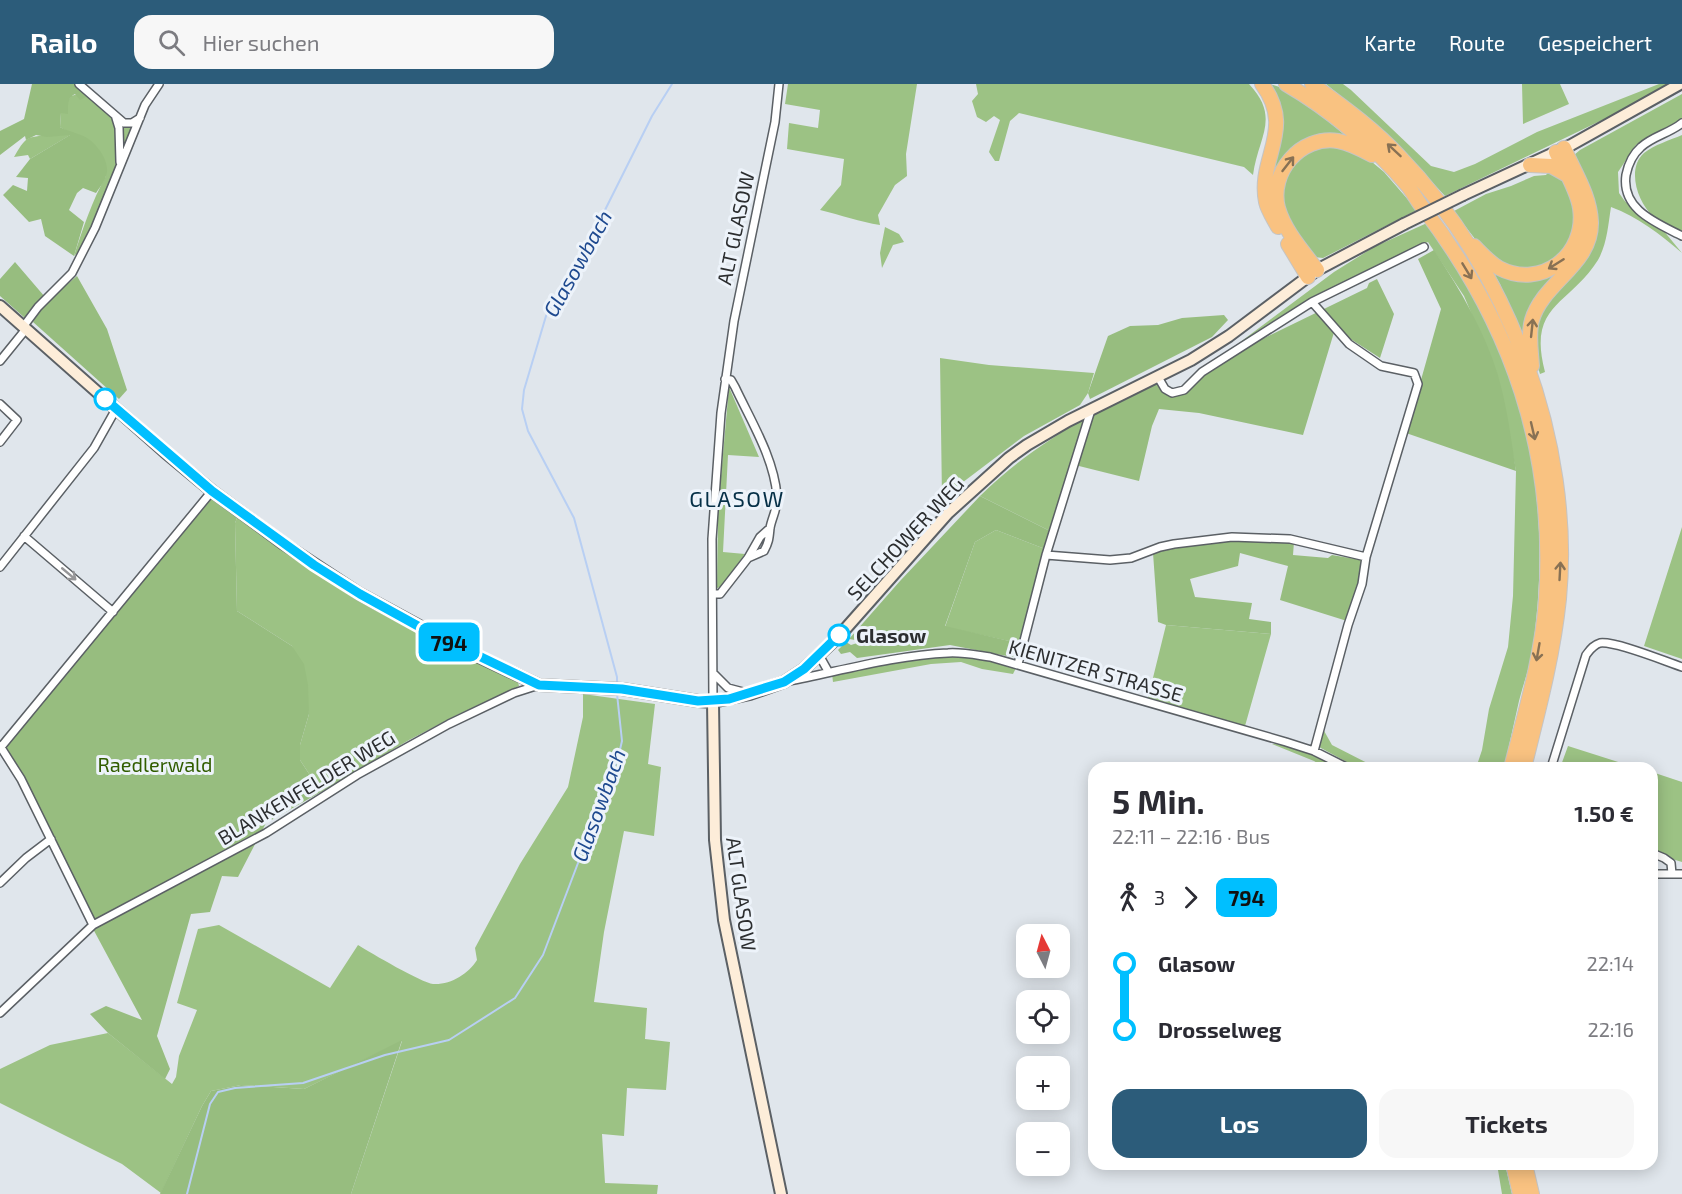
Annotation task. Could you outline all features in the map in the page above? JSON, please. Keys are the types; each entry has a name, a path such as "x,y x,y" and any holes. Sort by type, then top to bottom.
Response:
{"highway":[{"path":"1262,84 1272,97 1277,122 1266,184 1266,200 1269,211 1313,274"},
{"path":"1286,84 1357,135 1408,186 1456,252 1480,294 1517,375 1535,438 1546,522 1546,600 1539,652 1512,762"},
{"path":"1312,84 1361,121 1399,155 1433,194 1465,238 1496,293 1515,333 1534,386 1558,490 1561,551 1559,600 1551,656 1525,762"},
{"path":"1313,274 1279,210 1276,196 1277,182 1285,165 1302,149 1313,143 1328,141 1338,141 1357,147 1385,162"},
{"path":"1465,238 1498,267 1519,274 1538,274 1556,266 1567,257 1581,226 1580,207 1560,150"},
{"path":"1534,386 1531,341 1533,318 1547,295 1576,263 1588,237 1591,224 1585,194 1560,150"},
{"path":"1530,165 1551,166 1567,175"},
{"path":"1514,1170 1520,1194"},
{"path":"1526,1170 1532,1194"}],"street":[{"path":"79,84 124,123 132,123 140,118"},
{"path":"0,360 38,307 72,273 95,228 145,105 159,84"},
{"name":"ALT GLASOW","path":"779,84 776,122 734,321 725,379 713,511 713,702 715,840 719,886 724,920 781,1194"},
{"name":"SELCHOWER WEG","path":"539,685 616,688 713,702 750,694 784,682 804,669 819,655 876,596 936,526 966,496 1027,445 1091,409 1191,360 1229,336 1313,274 1404,224 1560,150 1680,84"},
{"path":"116,118 119,128 120,169"},
{"path":"1682,123 1641,146 1629,165 1626,184 1629,199 1639,211 1654,222 1682,236"},
{"path":"1158,377 1165,389 1172,393 1184,390 1202,372 1312,302 1424,247"},
{"path":"1312,302 1349,344 1381,366 1414,373 1418,384 1366,557 1362,584 1348,625 1314,751"},
{"path":"0,306 212,491 299,554 360,594 448,642 539,685"},
{"path":"725,379 731,380 735,387 770,463 777,497 777,508 770,538 764,551 748,558"},
{"path":"0,404 17,420 0,442"},
{"path":"0,567 94,448 116,409"},
{"path":"1018,664 1046,555 1091,409"},
{"path":"93,925 21,779 0,747 212,491"},
{"path":"713,594 720,594 748,558 760,537 771,528"},
{"path":"24,536 113,612"},
{"path":"1046,555 1110,560 1131,558 1174,544 1242,537 1290,539 1366,557"},
{"path":"1553,762 1586,655 1593,647 1599,643 1613,644 1682,667"},
{"name":"KIENITZER STRASSE","path":"784,682 828,671 950,652 990,657 1314,751 1336,762"},
{"path":"819,655 828,671"},
{"path":"713,674 728,688 750,694"},
{"name":"BLANKENFELDER WEG","path":"0,1013 93,925 266,833 357,775 440,729 478,709 539,685"},
{"path":"0,883 26,858 51,839"},
{"path":"1658,856 1671,863 1671,874"},
{"path":"1658,874 1682,874"}],"green space":[{"path":"32,84 76,84 85,92 86,97 80,100 75,94 68,102 68,114 61,113 60,127 91,141 99,150 107,166 105,178 96,193 83,188 77,193 69,210 84,222 74,256 45,236 41,219 29,222 3,195 13,185 27,191 28,178 16,177 30,159 70,135 47,137 36,135 26,140 25,136 0,155 0,131 24,119"},
{"path":"788,84 917,84 906,154 907,176 895,185 878,215 880,225 820,210 841,185 844,159 787,149 789,123 818,128 820,110 785,104"},
{"path":"976,84 1249,84 1259,96 1264,107 1265,128 1253,175 1244,167 1019,113 1010,121 999,161 995,161 989,152 1000,120 994,116 986,122 977,117 972,101 978,94"},
{"path":"1268,84 1298,98 1350,139 1312,139 1269,201 1272,165"},
{"path":"1326,84 1343,84 1431,166 1454,172 1475,164 1537,132 1659,84 1671,84 1623,110 1445,196 1391,138"},
{"path":"1522,84 1560,84 1569,104 1523,124"},
{"path":"85,92 129,125 131,131 128,144 112,177 93,230 88,240 74,256 92,205 106,176 72,134 30,159 28,155 14,157 29,138 71,134 60,127 61,113 71,96"},
{"path":"1682,94 1682,118 1670,128 1636,145 1618,172 1619,193 1624,200 1638,215 1663,230 1682,253 1648,227 1611,207 1605,241 1598,260 1546,319 1542,332 1541,350 1545,372 1540,374 1535,354 1537,321 1551,295 1586,255 1574,155"},
{"path":"1682,135 1682,231 1653,216 1639,195 1635,177 1639,160 1644,153"},
{"path":"1328,143 1366,157 1384,172 1417,210 1323,258 1314,257 1282,211 1283,179 1300,153"},
{"path":"1550,170 1558,175 1568,187 1577,228 1563,253 1552,264 1531,269 1506,265 1486,251 1454,211 1486,194 1534,176 1546,175"},
{"path":"1427,223 1460,273 1489,324 1506,363 1519,402 1529,443 1535,485 1539,527 1539,569 1531,659 1505,762 1478,762 1489,709 1508,647 1513,596 1516,471 1496,371 1464,296 1428,242 1339,284 1235,346 1334,272 1374,247"},
{"path":"885,227 899,234 904,242 893,245 882,268 880,253"},
{"path":"1587,229 1551,283 1527,346 1500,284 1486,261 1546,275"},
{"path":"1434,250 1470,309 1497,372 1516,471 1406,433 1441,309 1418,259"},
{"path":"15,262 45,297 26,319 0,296 0,279"},
{"path":"77,276 107,329 127,390 119,399 33,322 39,308"},
{"path":"1377,279 1394,314 1380,358 1335,329 1303,435 1199,413 1159,409 1152,426 1139,481 1071,464 1089,415 1163,381 1173,397 1183,393 1195,385 1206,373 1256,342 1367,288 1369,283"},
{"path":"1224,315 1228,320 1212,337 1090,399 1088,393 1108,336 1130,326 1158,325 1182,318"},
{"path":"940,358 989,365 1094,373 1088,393 1080,405 1024,436 942,498"},
{"path":"729,387 759,457 728,455 723,552 745,554 721,587 717,588 718,510"},
{"path":"1089,415 1050,531 980,496 1032,452"},
{"name":"Raedlerwald","path":"214,496 245,519 237,518 235,523 237,611 292,646 304,664 308,685 309,714 300,745 300,760 321,792 266,823 238,877 222,876 210,912 191,914 157,1036 170,1069 165,1079 108,1033 90,1014 106,1006 142,1020 92,927 5,746"},
{"path":"980,496 1050,531 1045,549 996,530 975,542 945,626 1022,644 1020,653 1012,657 950,645 857,658 850,652 841,654 838,650 846,642 851,645 882,635 880,633 855,640 849,639"},
{"path":"237,518 245,519 279,544 517,678 519,686 409,740 321,792 300,760 300,745 309,714 292,646 237,611 235,523"},
{"path":"1682,527 1682,659 1644,646"},
{"path":"996,530 1045,549 1022,644 945,627 975,542"},
{"path":"1276,540 1294,542 1293,555 1328,558 1332,555 1361,560 1359,584 1347,621 1280,600 1288,566 1240,553 1238,566 1190,579 1195,597 1252,603 1249,619 1271,622 1271,634 1166,625 1158,622 1153,553 1206,542"},
{"path":"1166,625 1271,634 1245,726 1148,698"},
{"path":"960,656 1017,666 1013,674 982,669 961,662 931,664 833,682 832,674 932,657"},
{"path":"583,694 655,704 648,764 661,767 654,836 624,831 604,932 594,1002 647,1008 645,1039 670,1042 666,1090 627,1088 624,1136 602,1134 605,1183 658,1185 657,1194 351,1194 402,1041 304,1089 241,1085 211,1091 161,1193 122,1164 0,1103 0,1069 50,1045 108,1033 172,1084 176,1077 179,1056 197,1010 177,1003 198,929 219,925 330,988 358,945 433,984 446,983 464,974 477,960 475,948 520,864 568,787 583,717"},
{"path":"1323,729 1332,745 1365,762 1347,762 1319,747"},
{"path":"1272,744 1290,746 1328,762 1314,761"},
{"path":"1568,746 1618,762 1562,762"},
{"path":"1658,774 1682,782 1682,862 1658,855"},
{"path":"402,1040 351,1194 160,1194 211,1091 241,1085 304,1089"},
{"path":"1498,1170 1506,1170 1512,1194 1502,1194"}],"waterway":[{"name":"Glasowbach","path":"617,685 617,677 574,518 528,431 522,409 524,390 546,316 584,252 652,116 672,84"},
{"name":"Glasowbach","path":"187,1194 210,1104 218,1092 235,1088 303,1083 385,1055 449,1040 515,998 543,955 618,758 622,741 617,694"}],"bus line":[{"name":"794","path":"105,399 212,491 314,565 360,594 427,631 539,685 622,689 713,702 750,694 784,682 804,669 839,635"}],"place":[{"name":"Glasow","path":"839,635"}],"district":[{"name":"GLASOW","path":"737,498"}]}
